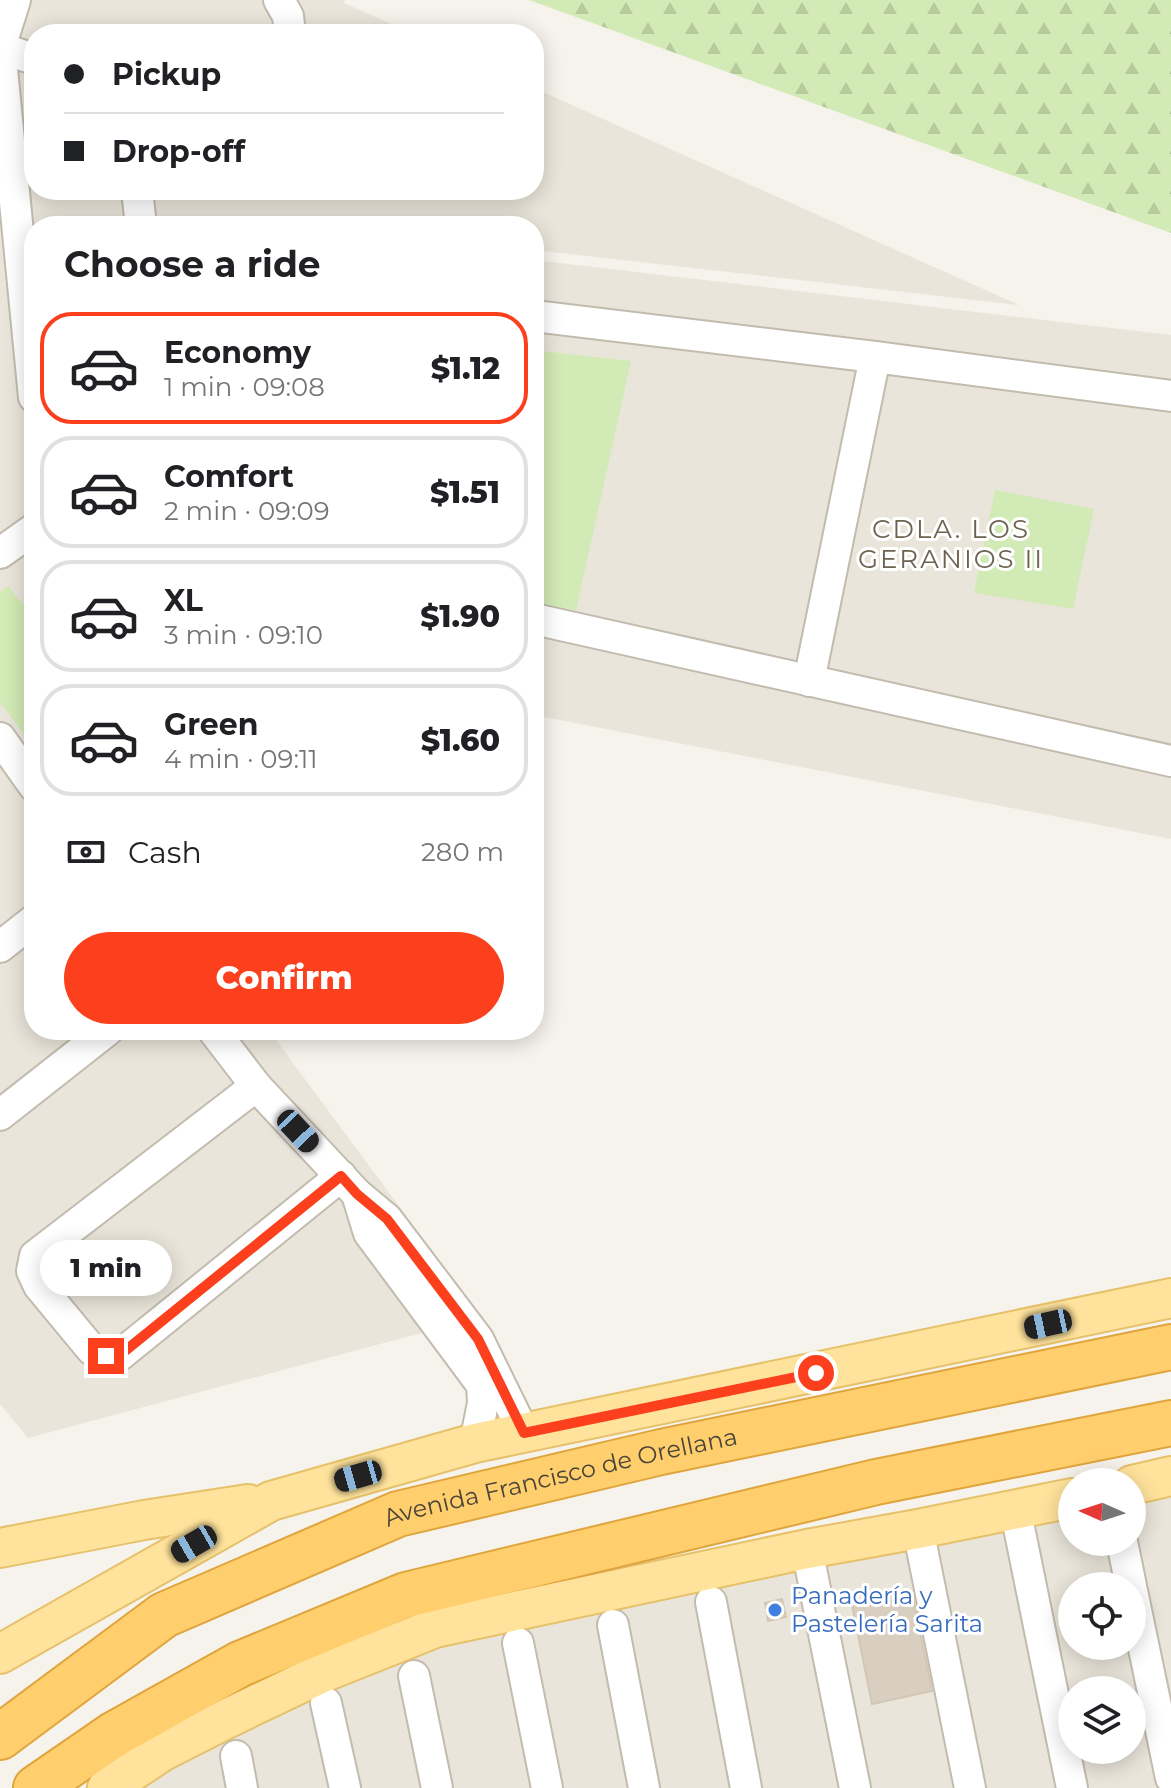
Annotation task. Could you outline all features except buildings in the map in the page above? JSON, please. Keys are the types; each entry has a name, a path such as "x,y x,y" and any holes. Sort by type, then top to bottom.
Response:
{"highway":[{"name":"Avenida Francisco de Orellana","path":"0,1737 164,1615 398,1514 661,1452 1171,1347"},
{"path":"36,1788 113,1735 240,1664 406,1595 876,1482 1171,1423"}],"main road":[{"name":"Avenida Francisco de Orellana","path":"0,1654 271,1501 475,1443 1171,1298"},
{"path":"1146,1482 1171,1476"},
{"path":"107,1788 163,1751 228,1718 322,1673 435,1628 807,1549 1058,1500"},
{"path":"0,1548 144,1520 271,1501"}],"street":[{"path":"15,0 0,48 24,294"},
{"path":"279,0 289,24"},
{"path":"0,48 24,56"},
{"path":"544,317 1171,396"},
{"path":"809,681 875,357"},
{"path":"0,553 24,536"},
{"path":"544,621 1171,761"},
{"path":"12,752 24,771"},
{"path":"0,947 24,928"},
{"path":"0,1115 95,1040"},
{"path":"221,1040 256,1086 349,1185 387,1219 478,1339 490,1380 524,1433"},
{"path":"256,1086 35,1256 32,1271 39,1286 92,1350 106,1356 120,1355 349,1185"},
{"path":"475,1443 490,1380"},
{"path":"1015,1508 1072,1788"},
{"path":"918,1529 970,1788"},
{"path":"807,1549 855,1788"},
{"path":"711,1602 746,1788"},
{"path":"613,1625 644,1788"},
{"path":"518,1643 547,1788"},
{"path":"1146,1660 1171,1778"},
{"path":"414,1676 437,1788"},
{"path":"326,1703 345,1788"},
{"path":"236,1756 242,1788"}],"shaded area":[{"path":"0,0 345,0 344,3 391,24 24,24 24,200 544,200 544,92 1019,305 544,251 544,216 24,216 24,1040 276,1040 481,1317 28,1438 0,1404"},
{"name":"CDLA. LOS GERANIOS II","path":"544,261 1171,335 1171,839 544,717"},
{"path":"1171,1470 1171,1788 116,1788 320,1667 1058,1494 1058,1556 1146,1556 1146,1478"}],"green space":[{"path":"529,0 1171,0 1171,233"},
{"path":"544,351 631,361 576,610 544,605"},
{"path":"995,490 1094,509 1073,609 974,593"},
{"path":"8,586 24,606 24,735 0,702 0,592"}],"place":[{"name":"Panadería y Pastelería Sarita","path":"775,1610"}],"district":[{"name":"CDLA. LOS GERANIOS II","path":"951,544"}],"route":[{"path":"106,1356 120,1355 341,1176 387,1219 478,1339 524,1433 816,1373"}]}
